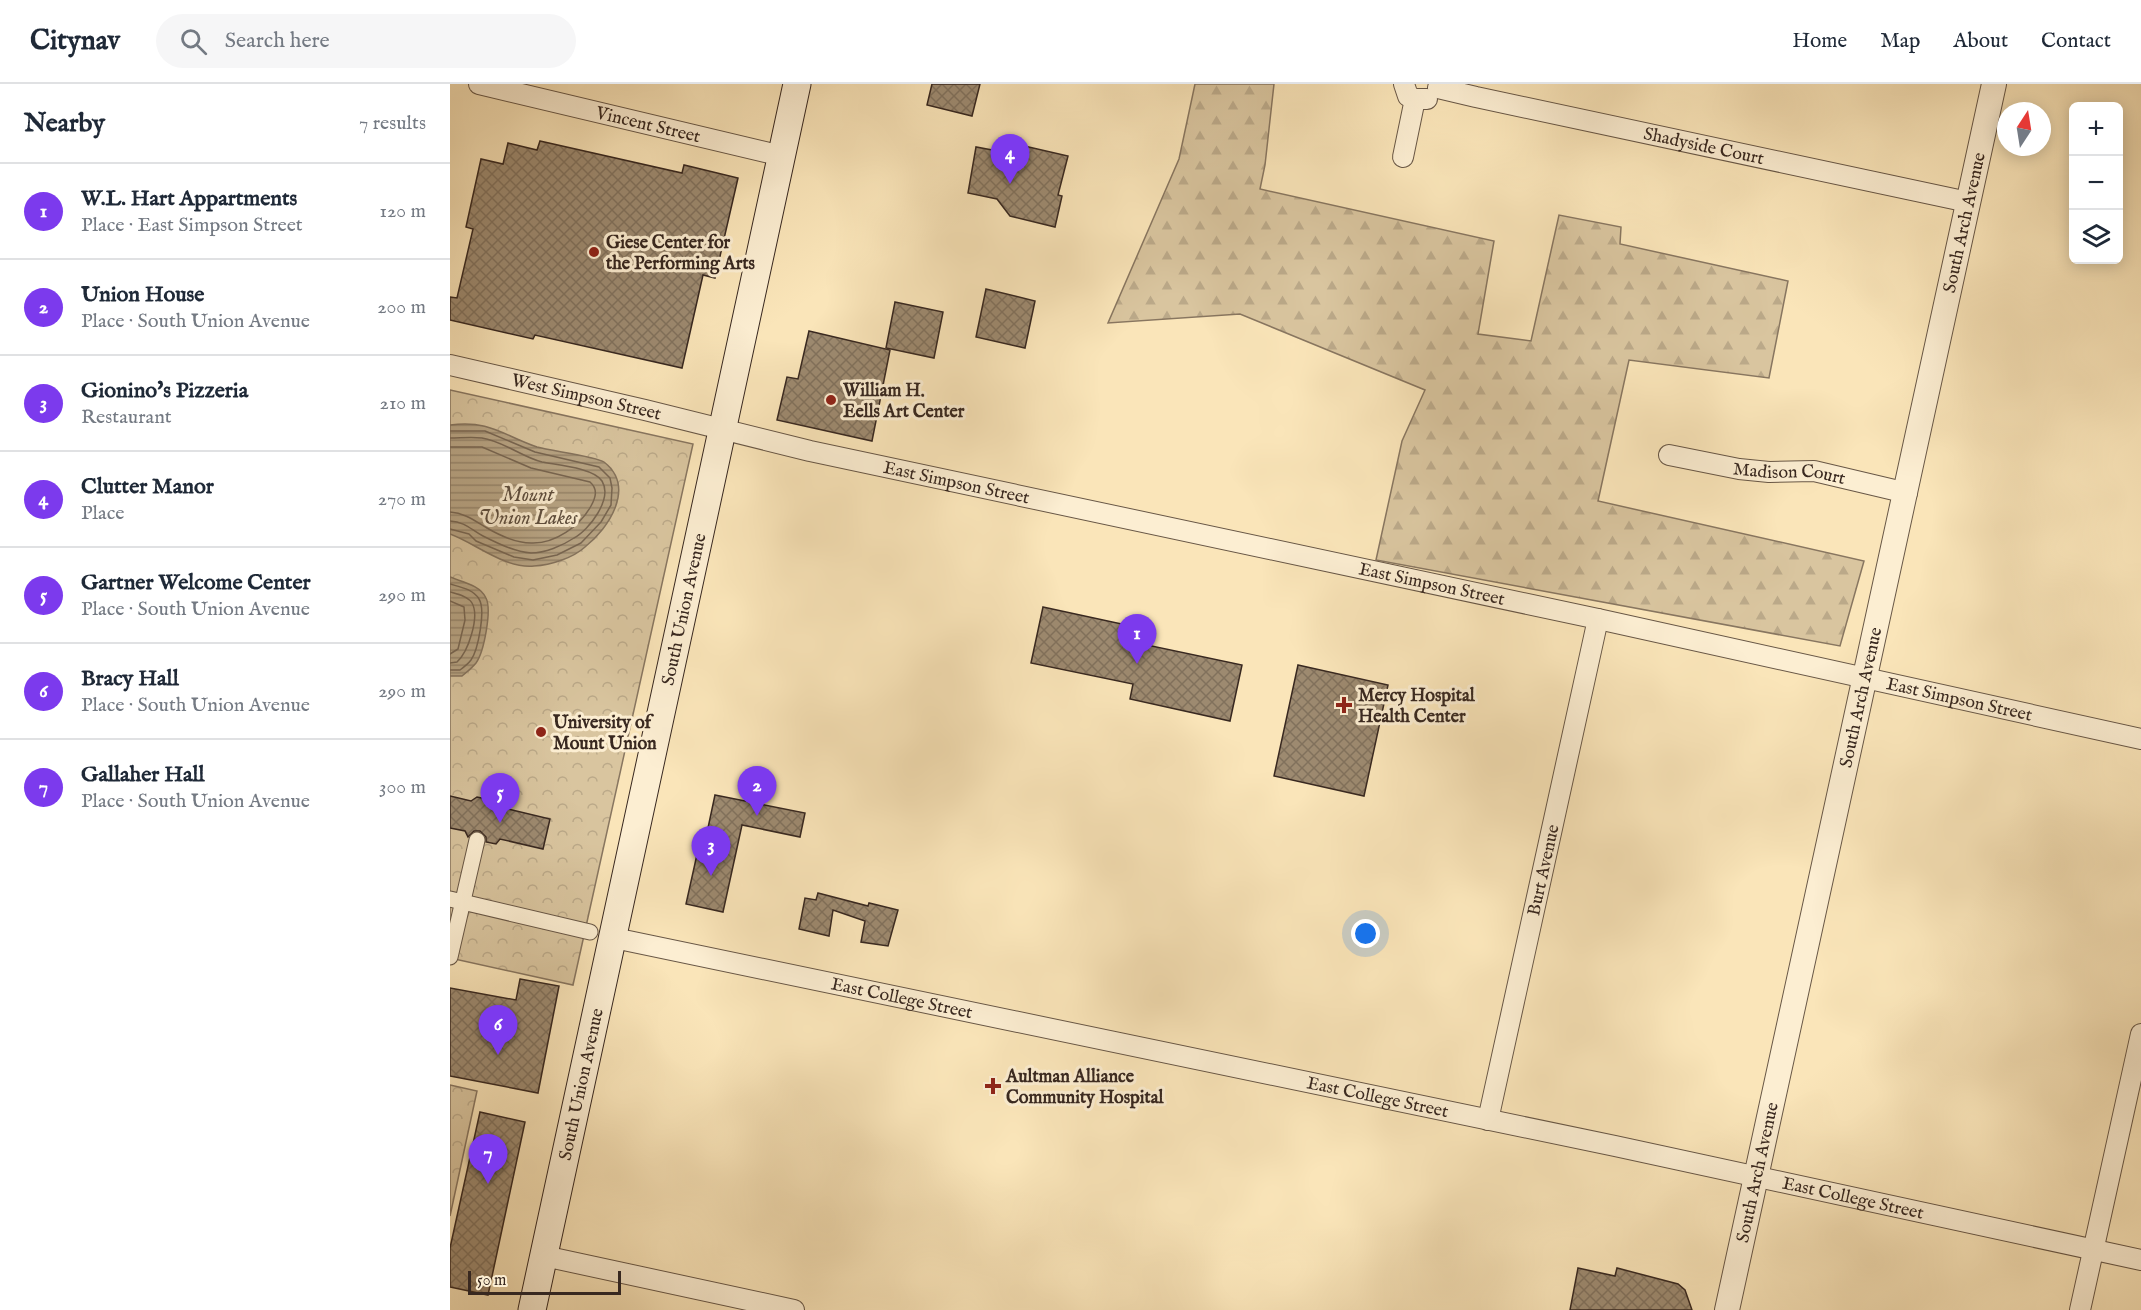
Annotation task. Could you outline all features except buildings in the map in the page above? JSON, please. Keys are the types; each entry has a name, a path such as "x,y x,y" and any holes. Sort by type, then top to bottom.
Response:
{"main road":[{"name":"South Union Avenue","path":"532,1310 544,1256 602,935 723,430 797,84"}],"street":[{"name":"Vincent Street","path":"479,84 782,156"},
{"name":"South Arch Avenue","path":"1727,1310 1907,493 1994,84"},
{"name":"Shadyside Court","path":"1409,92 1425,100 1434,95 1438,86 1476,98 1968,202"},
{"path":"1403,157 1409,92"},
{"name":"West Simpson Street","path":"450,365 723,430"},
{"name":"East Simpson Street","path":"723,430 1115,517 1866,677 2141,739"},
{"name":"Madison Court","path":"1670,455 1739,469 1769,472 1814,471 1907,493"},
{"name":"Burt Avenue","path":"1488,1120 1598,619"},
{"path":"450,957 456,901 477,840"},
{"path":"456,901 602,935"},
{"name":"East College Street","path":"602,935 1757,1176 2141,1260"},
{"path":"2080,1310 2141,1034"},
{"path":"544,1256 794,1310"}],"green space":[{"path":"1195,84 1274,84 1260,189 1494,241 1478,334 1531,341 1559,215 1621,227 1620,244 1788,281 1769,378 1629,360 1598,501 1864,561 1840,646 1376,560 1402,441 1425,390 1240,314 1108,323 1179,159"},
{"path":"450,390 693,444 573,985 450,958"},
{"path":"450,1085 477,1091 450,1216"}],"water":[{"name":"Mount Union Lakes","path":"450,425 486,427 537,447 604,462 613,472 618,483 616,507 594,539 580,551 561,560 523,566 501,560 450,534"},
{"path":"450,577 480,590 488,604 488,621 482,650 476,663 462,676 450,676"}],"place":[{"name":"Clutter Manor","path":"1010,184"},
{"name":"Giese Center for the Performing Arts","path":"594,252"},
{"name":"William H. Eells Art Center","path":"831,400"},
{"name":"W.L. Hart Appartments","path":"1137,664"},
{"name":"Mercy Hospital Health Center","path":"1344,705"},
{"name":"University of Mount Union","path":"541,732"},
{"name":"Union House","path":"757,816"},
{"name":"Gartner Welcome Center","path":"500,823"},
{"name":"Gionino's Pizzeria","path":"711,876"},
{"name":"Bracy Hall","path":"498,1055"},
{"name":"Aultman Alliance Community Hospital","path":"993,1086"},
{"name":"Gallaher Hall","path":"488,1184"}]}
